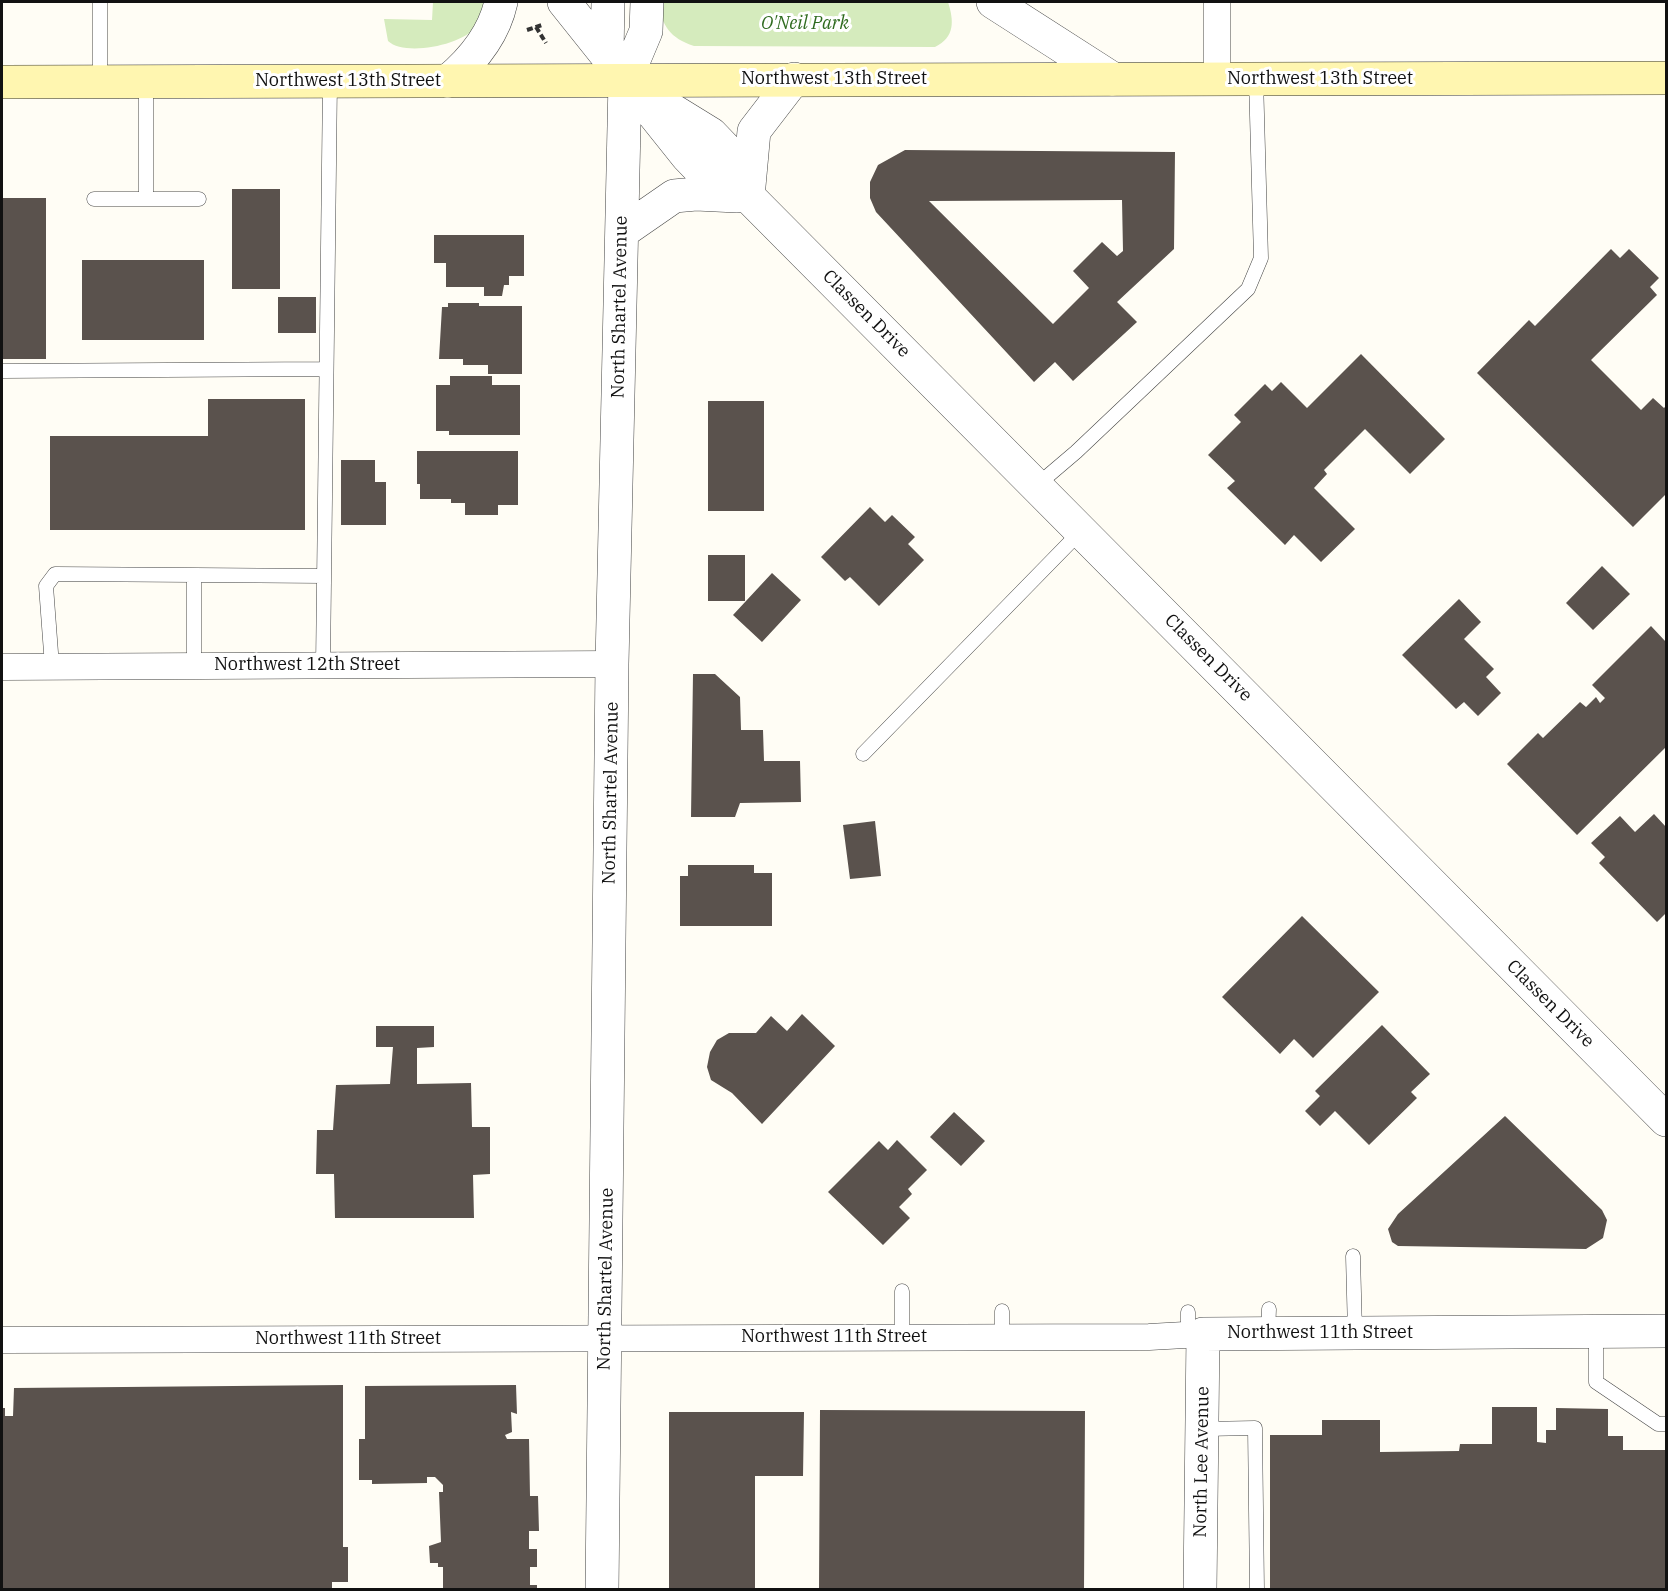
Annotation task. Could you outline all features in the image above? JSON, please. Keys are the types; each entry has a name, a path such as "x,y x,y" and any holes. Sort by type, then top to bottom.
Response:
{"main road":[{"name":"Northwest 13th Street","path":"2,82 1666,78"}],"street":[{"path":"448,81 465,67 484,41 499,13 501,2"},
{"name":"Classen Drive","path":"564,2 625,81 711,134 735,159 749,197 1666,1120"},
{"path":"606,54 608,2"},
{"name":"North Shartel Avenue","path":"602,1590 612,664 625,81 646,31 647,2"},
{"path":"993,2 1113,79"},
{"path":"1217,2 1217,79"},
{"path":"622,232 674,196 696,194 749,197 751,144 754,131 794,79"},
{"name":"Northwest 12th Street","path":"2,667 612,664"},
{"name":"Northwest 11th Street","path":"2,1340 1002,1337 1268,1321 1355,1332 1666,1331"},
{"name":"North Lee Avenue","path":"1193,1327 1203,1429 1200,1590"}],"lane":[{"path":"100,2 100,82"},
{"path":"1036,486 1076,452 1248,289 1261,258 1256,79"},
{"path":"323,665 330,81"},
{"path":"146,82 146,200"},
{"path":"94,199 199,199"},
{"path":"2,370 325,369"},
{"path":"863,754 1081,531"},
{"path":"52,666 46,586 55,574 324,576"},
{"path":"195,575 195,666"},
{"path":"1353,1256 1355,1332"},
{"path":"902,1290 902,1337"},
{"path":"1002,1311 1002,1337"},
{"path":"1596,1332 1596,1382 1658,1424 1666,1424"},
{"path":"1203,1429 1256,1428 1257,1590"}],"path":[{"path":"536,27 546,43"}],"green space":[{"path":"433,2 489,2 476,27 459,39 433,47 420,48 396,46 388,41 384,19 432,20"},
{"name":"O'Neil Park","path":"658,2 948,2 952,22 946,38 935,47 694,46 679,39 668,30"}],"building":[{"path":"905,150 1175,152 1174,249 1117,302 1137,322 1073,381 1055,362 1034,382 876,212 870,198 870,182 878,165","holes":["1122,200 1123,251 1117,256 1102,242 1073,271 1089,288 1053,324 929,201"]},
{"path":"232,189 280,189 280,289 232,289"},
{"path":"2,198 46,198 46,359 2,359"},
{"path":"434,235 524,235 524,276 509,276 509,285 504,285 502,296 484,296 484,287 446,287 446,263 434,263"},
{"path":"1611,249 1620,258 1629,249 1659,278 1650,287 1657,295 1591,360 1641,410 1653,398 1664,408 1666,406 1666,494 1633,527 1477,373 1529,320 1535,326"},
{"path":"82,260 204,260 204,340 82,340"},
{"path":"278,297 316,297 316,333 278,333"},
{"path":"448,303 522,306 522,374 488,374 488,365 463,365 463,359 439,359 442,307 448,307"},
{"path":"1361,354 1445,439 1410,474 1365,429 1324,470 1327,474 1314,488 1355,529 1321,562 1294,535 1285,545 1227,488 1235,481 1208,455 1241,422 1234,415 1265,384 1272,391 1281,382 1307,408"},
{"path":"450,376 492,376 492,385 520,385 520,435 449,435 449,431 436,431 436,385 450,385"},
{"path":"208,399 305,399 305,530 50,530 50,436 208,436"},
{"path":"708,401 764,401 764,511 708,511"},
{"path":"417,451 518,451 518,505 498,505 498,515 465,515 465,503 451,503 451,499 420,499 420,484 417,484"},
{"path":"341,460 375,460 375,482 386,482 386,525 341,525"},
{"path":"870,507 885,522 892,515 915,537 908,544 924,560 879,606 850,577 845,581 821,557"},
{"path":"708,555 745,555 745,601 708,601"},
{"path":"1602,566 1630,594 1593,630 1566,603"},
{"path":"772,573 801,600 762,642 733,615"},
{"path":"1459,599 1481,622 1464,639 1494,669 1486,677 1501,693 1478,716 1464,702 1456,709 1402,655"},
{"path":"1651,626 1666,642 1666,747 1577,835 1507,764 1538,733 1543,738 1580,702 1586,707 1596,697 1600,703 1605,698 1592,685"},
{"path":"693,674 715,674 740,697 741,730 763,730 764,761 800,761 801,802 740,803 735,817 691,817"},
{"path":"1654,814 1666,827 1666,913 1657,922 1599,863 1605,857 1591,843 1620,816 1635,832"},
{"path":"875,821 881,876 850,879 843,825"},
{"path":"688,865 754,865 754,873 772,873 772,926 680,926 680,876 688,876"},
{"path":"1302,916 1379,992 1313,1058 1294,1039 1280,1054 1222,997"},
{"path":"802,1014 835,1046 762,1124 732,1093 711,1080 707,1067 710,1052 717,1040 729,1033 756,1033 771,1016 787,1031"},
{"path":"1382,1025 1430,1074 1411,1092 1417,1098 1369,1145 1335,1111 1320,1126 1305,1111 1320,1096 1315,1091"},
{"path":"376,1026 434,1026 434,1047 417,1048 417,1084 471,1083 472,1127 490,1127 490,1174 473,1175 474,1218 335,1218 334,1174 316,1174 317,1130 333,1130 336,1085 390,1084 393,1047 376,1047"},
{"path":"954,1112 985,1141 961,1166 930,1137"},
{"path":"1505,1116 1602,1210 1607,1220 1603,1238 1586,1249 1398,1246 1392,1242 1388,1229 1398,1214"},
{"path":"897,1140 927,1170 908,1189 912,1194 899,1207 910,1218 883,1245 828,1192 879,1141 888,1150"},
{"path":"343,1385 343,1547 348,1547 348,1582 332,1582 332,1590 2,1590 2,1408 5,1408 5,1416 13,1416 14,1388"},
{"path":"516,1385 517,1414 511,1412 512,1432 505,1435 507,1439 529,1439 530,1496 538,1496 539,1531 529,1531 529,1549 537,1549 537,1567 530,1567 530,1585 537,1585 537,1590 443,1590 443,1567 438,1567 438,1563 430,1563 429,1546 441,1542 439,1492 443,1492 443,1485 435,1477 427,1477 427,1483 372,1484 372,1480 359,1480 359,1439 365,1439 365,1386"},
{"path":"1492,1407 1537,1407 1537,1442 1546,1443 1546,1430 1556,1430 1556,1408 1608,1409 1608,1436 1623,1436 1623,1450 1666,1450 1666,1590 1270,1590 1270,1435 1322,1435 1322,1420 1380,1420 1380,1452 1459,1451 1460,1444 1492,1444"},
{"path":"820,1410 1085,1411 1084,1590 819,1590"},
{"path":"669,1412 804,1412 803,1476 755,1476 755,1590 669,1590"}]}
